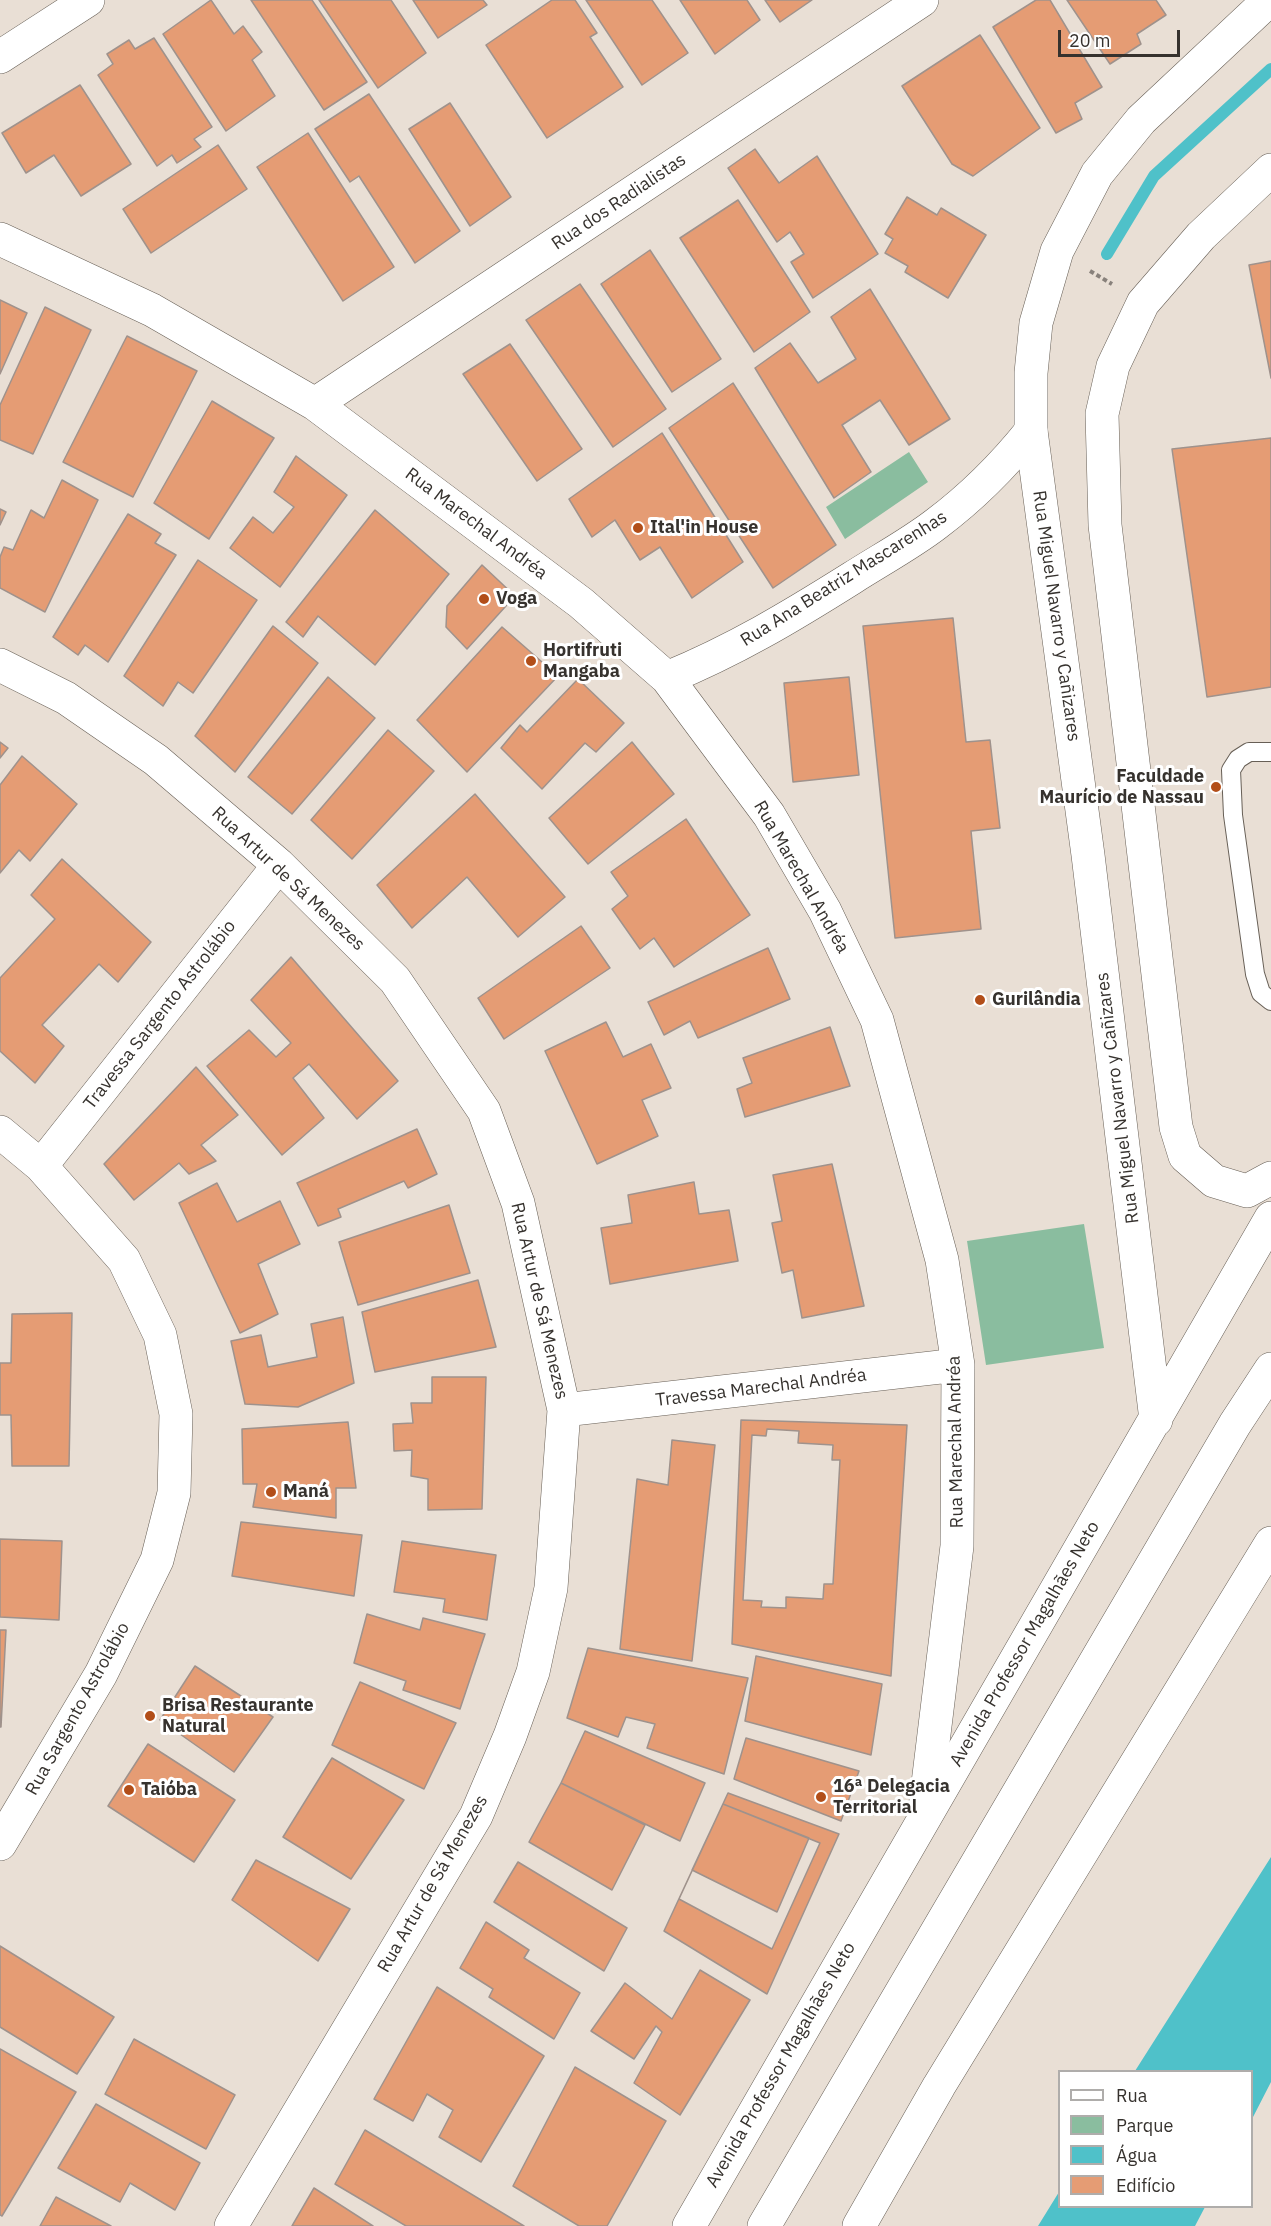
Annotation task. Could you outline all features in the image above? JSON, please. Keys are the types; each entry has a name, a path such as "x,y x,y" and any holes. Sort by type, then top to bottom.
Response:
{"street":[{"path":"0,57 88,0"},
{"name":"Rua dos Radialistas","path":"315,404 922,0"},
{"name":"Rua Miguel Navarro y Cañizares","path":"1156,1420 1088,855 1031,431 1031,373 1036,323 1057,251 1098,174 1141,120 1269,0"},
{"path":"1271,170 1201,236 1143,303 1113,366 1102,414 1105,525 1176,1127 1185,1156 1214,1181 1247,1191 1271,1178"},
{"name":"Rua Marechal Andréa","path":"0,239 152,310 315,404 581,603 667,678 769,815 825,911 877,1020 942,1260 958,1365 957,1546 924,1816"},
{"name":"Rua Ana Beatriz Mascarenhas","path":"667,678 715,659 759,636 935,525 1004,465 1031,431"},
{"name":"Rua Artur de Sá Menezes","path":"0,665 66,698 156,760 279,865 395,980 484,1111 518,1203 564,1410 551,1588 533,1672 510,1736 476,1816 231,2226"},
{"name":"Travessa Sargento Astrolábio","path":"41,1166 279,865"},
{"name":"Rua Sargento Astrolábio","path":"0,1132 41,1166 124,1260 160,1335 176,1414 174,1493 158,1560 102,1674 0,1844"},
{"name":"Avenida Professor Magalhães Neto","path":"689,2226 1271,1218"},
{"name":"Travessa Marechal Andréa","path":"564,1410 958,1365"},
{"path":"764,2226 1235,1424 1271,1369"},
{"path":"860,2226 939,2086 1271,1543"}],"lane":[{"path":"1271,752 1249,752 1238,759 1231,770 1233,814 1255,974 1261,993 1271,1001"}],"green space":[{"path":"909,452 928,482 845,539 826,507"},
{"path":"1084,1224 1104,1348 986,1365 967,1241"}],"water":[{"path":"1271,1857 1271,2082 1253,2117 1253,2070 1136,2070"},
{"path":"1058,2194 1058,2208 1204,2208 1195,2226 1038,2226"}],"building":[{"path":"211,0 234,34 243,26 262,52 252,60 275,96 226,131 163,34"},
{"path":"251,0 312,0 367,82 324,110"},
{"path":"319,0 391,0 426,53 378,88"},
{"path":"413,0 483,0 487,5 438,38"},
{"path":"552,0 575,0 597,33 590,37 623,87 547,138 486,45"},
{"path":"586,0 652,0 688,53 642,85"},
{"path":"680,0 747,0 760,20 715,54"},
{"path":"765,0 812,0 780,22"},
{"path":"1036,0 1050,0 1102,87 1075,103 1082,119 1056,133 993,27"},
{"path":"1067,0 1156,0 1166,15 1137,34 1141,44 1110,64"},
{"path":"980,35 1040,128 973,176 952,164 902,86"},
{"path":"154,38 212,127 194,139 201,147 177,163 172,155 157,166 98,75 113,64 107,54 129,40 135,49"},
{"path":"80,85 131,164 81,196 54,155 26,173 2,133"},
{"path":"369,94 460,231 415,263 359,176 350,182 315,129"},
{"path":"450,103 511,197 470,226 409,129"},
{"path":"308,133 394,267 343,301 257,167"},
{"path":"218,145 247,189 151,253 123,209"},
{"path":"755,149 779,183 817,156 878,254 813,298 791,262 804,254 790,232 777,242 728,168"},
{"path":"907,197 937,215 941,208 986,235 948,298 905,272 908,266 885,253 893,239 885,234"},
{"path":"738,200 810,312 754,352 680,238"},
{"path":"650,250 721,359 672,392 601,284"},
{"path":"1271,261 1271,378 1249,265"},
{"path":"580,284 666,409 613,447 526,320"},
{"path":"870,289 950,419 909,445 880,400 842,425 871,472 834,498 755,368 790,343 818,383 856,359 831,317"},
{"path":"0,300 27,313 0,374"},
{"path":"45,307 91,330 33,454 0,440 0,405"},
{"path":"127,336 197,371 133,497 63,462"},
{"path":"510,344 582,449 537,481 463,374"},
{"path":"733,383 836,545 773,588 669,428"},
{"path":"212,401 274,438 209,539 154,503"},
{"path":"662,433 743,562 692,598 660,547 640,560 615,520 592,537 569,499"},
{"path":"1271,438 1271,687 1207,697 1172,449"},
{"path":"296,456 347,495 280,587 230,548 253,517 273,533 294,507 274,492"},
{"path":"62,480 98,500 45,612 0,588 0,557 4,547 13,550 31,510 44,518"},
{"path":"0,509 6,512 0,525"},
{"path":"375,510 449,574 375,665 318,616 303,637 286,622"},
{"path":"128,514 161,534 155,543 176,555 108,662 85,645 78,655 53,637"},
{"path":"198,560 257,600 193,693 178,682 163,706 124,676"},
{"path":"482,565 515,596 467,649 446,627 447,606"},
{"path":"953,618 966,742 990,740 1000,828 971,831 981,929 895,938 863,626"},
{"path":"273,626 318,663 235,772 195,736"},
{"path":"502,627 558,676 467,772 417,720"},
{"path":"328,677 375,718 292,814 248,777"},
{"path":"849,677 859,775 793,782 784,683"},
{"path":"578,679 624,723 596,752 585,743 542,789 501,748 520,725 527,732"},
{"path":"388,730 434,771 352,859 311,820"},
{"path":"0,742 8,748 0,758"},
{"path":"632,742 674,794 588,864 549,818"},
{"path":"22,756 77,804 30,861 19,850 0,873 0,785"},
{"path":"475,794 565,897 518,937 467,877 412,928 377,885"},
{"path":"686,819 750,915 674,967 654,938 640,949 612,909 628,896 611,872"},
{"path":"62,859 151,942 118,982 99,964 42,1025 64,1046 35,1083 0,1051 0,978 55,919 31,895"},
{"path":"581,926 610,968 504,1039 478,998"},
{"path":"768,948 790,999 698,1038 690,1021 664,1035 648,1002"},
{"path":"291,957 398,1081 357,1119 309,1064 293,1078 324,1118 282,1155 207,1066 249,1030 276,1057 291,1043 251,1000"},
{"path":"606,1022 623,1057 651,1044 671,1088 642,1100 658,1136 597,1164 545,1051"},
{"path":"830,1027 850,1086 745,1117 737,1089 752,1083 743,1058"},
{"path":"196,1067 238,1115 201,1145 216,1161 189,1174 179,1163 134,1200 104,1164"},
{"path":"417,1129 437,1174 408,1188 404,1181 338,1209 341,1217 318,1226 297,1183"},
{"path":"832,1164 864,1306 802,1318 793,1270 782,1273 772,1223 782,1221 773,1175"},
{"path":"694,1182 699,1214 729,1210 738,1261 610,1284 601,1228 632,1223 628,1195"},
{"path":"217,1183 237,1222 280,1201 300,1244 258,1264 278,1314 240,1333 179,1203"},
{"path":"449,1205 470,1273 358,1305 339,1242"},
{"path":"478,1280 496,1347 375,1372 362,1312"},
{"path":"72,1313 69,1466 12,1466 11,1415 0,1415 0,1363 11,1363 12,1314"},
{"path":"343,1317 354,1383 298,1407 245,1404 231,1341 261,1335 268,1367 317,1357 311,1324"},
{"path":"432,1377 486,1377 482,1509 428,1510 428,1479 411,1476 412,1450 394,1451 393,1424 413,1423 411,1403 432,1403"},
{"path":"741,1420 907,1425 891,1676 732,1644"},
{"path":"348,1422 356,1488 336,1488 336,1518 253,1507 257,1484 243,1484 242,1429"},
{"path":"767,1429 799,1431 798,1443 833,1445 832,1460 840,1460 833,1584 824,1584 823,1599 786,1597 786,1608 761,1607 762,1601 743,1600 752,1435 766,1436"},
{"path":"672,1440 715,1445 692,1661 620,1649 637,1479 668,1485"},
{"path":"241,1522 362,1535 354,1596 232,1576"},
{"path":"0,1539 62,1541 59,1620 0,1617"},
{"path":"402,1541 496,1555 487,1620 443,1612 445,1599 394,1592"},
{"path":"367,1614 420,1630 423,1618 485,1634 460,1709 403,1690 406,1681 354,1663"},
{"path":"0,1630 6,1630 1,1727 0,1727"},
{"path":"588,1648 748,1678 724,1774 647,1748 655,1724 626,1717 618,1737 567,1718"},
{"path":"756,1656 882,1684 871,1755 745,1721"},
{"path":"195,1666 273,1717 234,1772 160,1720"},
{"path":"360,1682 456,1723 424,1789 332,1745"},
{"path":"585,1731 705,1783 680,1841 561,1783"},
{"path":"746,1738 859,1771 841,1821 734,1779"},
{"path":"148,1744 235,1800 194,1862 108,1806"},
{"path":"332,1758 404,1800 351,1879 283,1837"},
{"path":"561,1783 645,1825 612,1890 529,1842"},
{"path":"728,1793 839,1834 767,1994 664,1931"},
{"path":"723,1804 820,1843 772,1949 679,1899"},
{"path":"723,1804 809,1838 777,1912 692,1870"},
{"path":"256,1860 350,1909 318,1961 232,1900"},
{"path":"518,1862 627,1928 604,1971 494,1902"},
{"path":"486,1922 529,1950 524,1958 580,1993 554,2039 489,1997 493,1989 460,1968"},
{"path":"0,1946 114,2017 77,2074 0,2027"},
{"path":"700,1970 750,2000 680,2115 634,2083 662,2032 656,2026 634,2059 591,2031 625,1983 672,2019"},
{"path":"437,1987 544,2056 481,2162 439,2137 453,2110 427,2094 413,2121 374,2099"},
{"path":"134,2039 235,2095 206,2149 105,2094"},
{"path":"0,2049 76,2092 2,2216 0,2215"},
{"path":"575,2067 666,2121 607,2226 579,2226 513,2186"},
{"path":"96,2104 200,2163 175,2210 130,2183 120,2202 58,2168"},
{"path":"365,2130 524,2226 406,2226 335,2184"},
{"path":"314,2188 373,2226 292,2226"},
{"path":"56,2197 111,2226 40,2226"}],"waterway":[{"path":"1107,254 1154,176 1271,69"}],"place":[{"name":"Ital'in House","path":"638,528"},
{"name":"Voga","path":"484,599"},
{"name":"Hortifruti Mangaba","path":"531,661"},
{"name":"Faculdade Maurício de Nassau","path":"1216,787"},
{"name":"Gurilândia","path":"980,1000"},
{"name":"Maná","path":"271,1492"},
{"name":"Brisa Restaurante Natural","path":"150,1716"},
{"name":"Taióba","path":"129,1790"},
{"name":"16ª Delegacia Territorial","path":"821,1797"}]}
